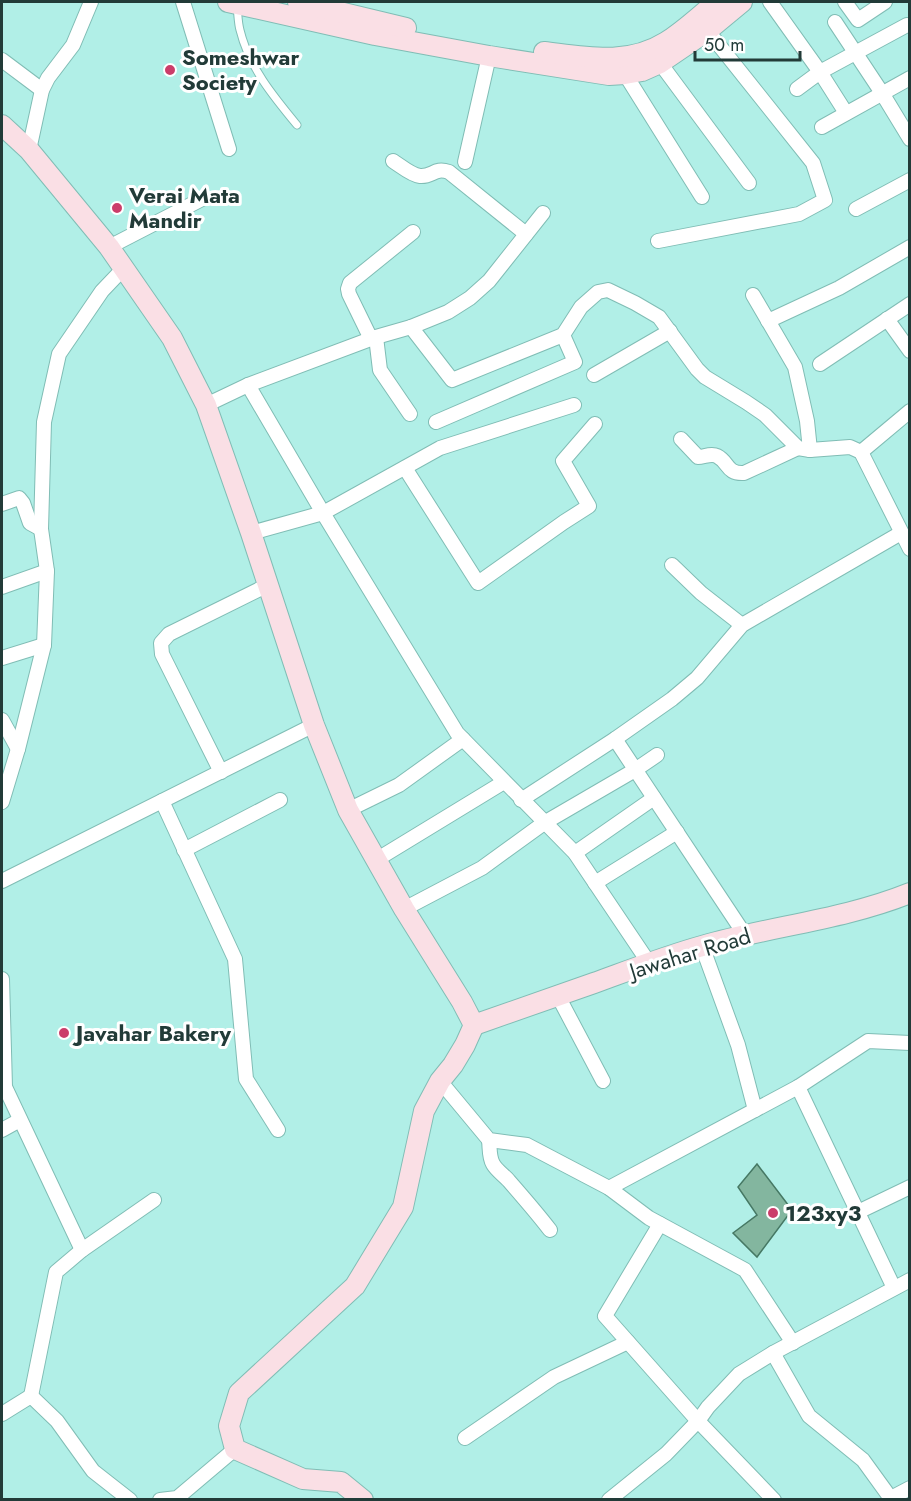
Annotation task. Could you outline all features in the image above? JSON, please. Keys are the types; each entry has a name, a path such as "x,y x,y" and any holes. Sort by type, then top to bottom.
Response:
{"street":[{"path":"29,150 42,90 48,78 73,45 91,2"},
{"path":"183,2 229,149"},
{"path":"297,2 376,28 429,33 493,45 612,59 632,57 648,52 742,2"},
{"path":"233,3 376,28 489,56 609,75 642,71 660,63 702,24 717,2"},
{"path":"770,2 846,113"},
{"path":"845,2 858,20 885,2"},
{"path":"835,22 909,139"},
{"path":"658,241 799,214 825,200 813,163 702,24"},
{"path":"797,89 820,72 907,25"},
{"path":"465,162 489,56"},
{"path":"2,60 42,90"},
{"path":"660,63 749,183"},
{"path":"625,74 702,197"},
{"path":"822,127 909,78"},
{"path":"2,125 29,150 109,247 172,338 206,405 314,725 348,810 474,1025 465,1045 424,1111 404,1207 355,1286 239,1393 229,1426 235,1449"},
{"path":"393,161 416,175 422,176 442,170 449,172 526,234"},
{"path":"856,209 909,180"},
{"path":"109,247 202,199"},
{"path":"206,405 248,385 448,312 470,298 489,281 543,213"},
{"path":"410,414 380,370 374,338 349,294 348,288 350,283 413,232"},
{"path":"768,321 839,288 909,247"},
{"path":"2,802 44,645 47,571 41,529 44,423 59,354 102,291 123,269"},
{"path":"411,327 452,380 563,335 580,307 598,292 608,290 659,317 705,377 765,415 804,449"},
{"path":"753,295 795,367 807,421 804,449"},
{"path":"820,364 909,304"},
{"path":"886,319 909,351"},
{"path":"594,375 670,331"},
{"path":"435,422 575,362 563,335"},
{"path":"248,385 456,733 575,853 649,963"},
{"path":"250,533 323,513 440,448 574,405"},
{"path":"861,452 909,411"},
{"path":"405,468 478,583 589,506 563,461 595,424"},
{"path":"521,800 672,699 697,678 742,625 907,542 861,452 850,447 804,449 744,473 737,473 730,470 717,456 698,457 681,439"},
{"path":"2,504 19,498 30,523 41,529"},
{"path":"672,565 700,593 742,625"},
{"path":"2,587 47,571"},
{"path":"221,772 162,654 161,643 169,634 268,585"},
{"path":"2,658 44,645"},
{"path":"2,720 18,749"},
{"path":"2,881 314,725"},
{"path":"348,810 399,785 463,739"},
{"path":"615,739 745,935"},
{"path":"404,909 482,868 544,823 657,755"},
{"path":"376,860 504,782"},
{"path":"575,853 654,798"},
{"path":"184,850 280,800"},
{"path":"162,801 235,958 246,1079 278,1130"},
{"path":"595,884 677,832"},
{"name":"Jawahar Road","path":"474,1025 702,946 855,912 909,893"},
{"path":"702,946 738,1045 755,1110"},
{"path":"2,979 5,1087 82,1250"},
{"path":"558,996 603,1081"},
{"path":"609,1188 798,1087 868,1041 909,1043"},
{"path":"441,1081 489,1140 490,1156 497,1170 550,1230"},
{"path":"798,1087 894,1288"},
{"path":"2,1130 20,1120"},
{"path":"489,1140 527,1145 609,1188 648,1218 745,1270 793,1343"},
{"path":"858,1212 909,1187"},
{"path":"2,1414 31,1396 56,1272 82,1250 154,1200"},
{"path":"660,1224 605,1316 698,1421 774,1500"},
{"path":"609,1500 666,1454 739,1374 773,1353 909,1280"},
{"path":"465,1438 554,1377 628,1342"},
{"path":"773,1353 808,1416 863,1460 891,1499 909,1488"},
{"path":"31,1396 57,1421 93,1471 130,1500"},
{"path":"160,1500 177,1498 235,1449"},
{"path":"235,1449 303,1479 341,1482 363,1500"}],"lane":[{"path":"233,3 251,61 267,87 297,125"}],"building":[{"name":"123xy3","path":"757,1164 792,1210 757,1257 733,1233 757,1215 738,1187"}],"place":[{"name":"Someshwar Society","path":"170,70"},
{"name":"Verai Mata Mandir","path":"117,208"},
{"name":"Javahar Bakery","path":"64,1033"},
{"name":"123xy3","path":"773,1213"}]}
